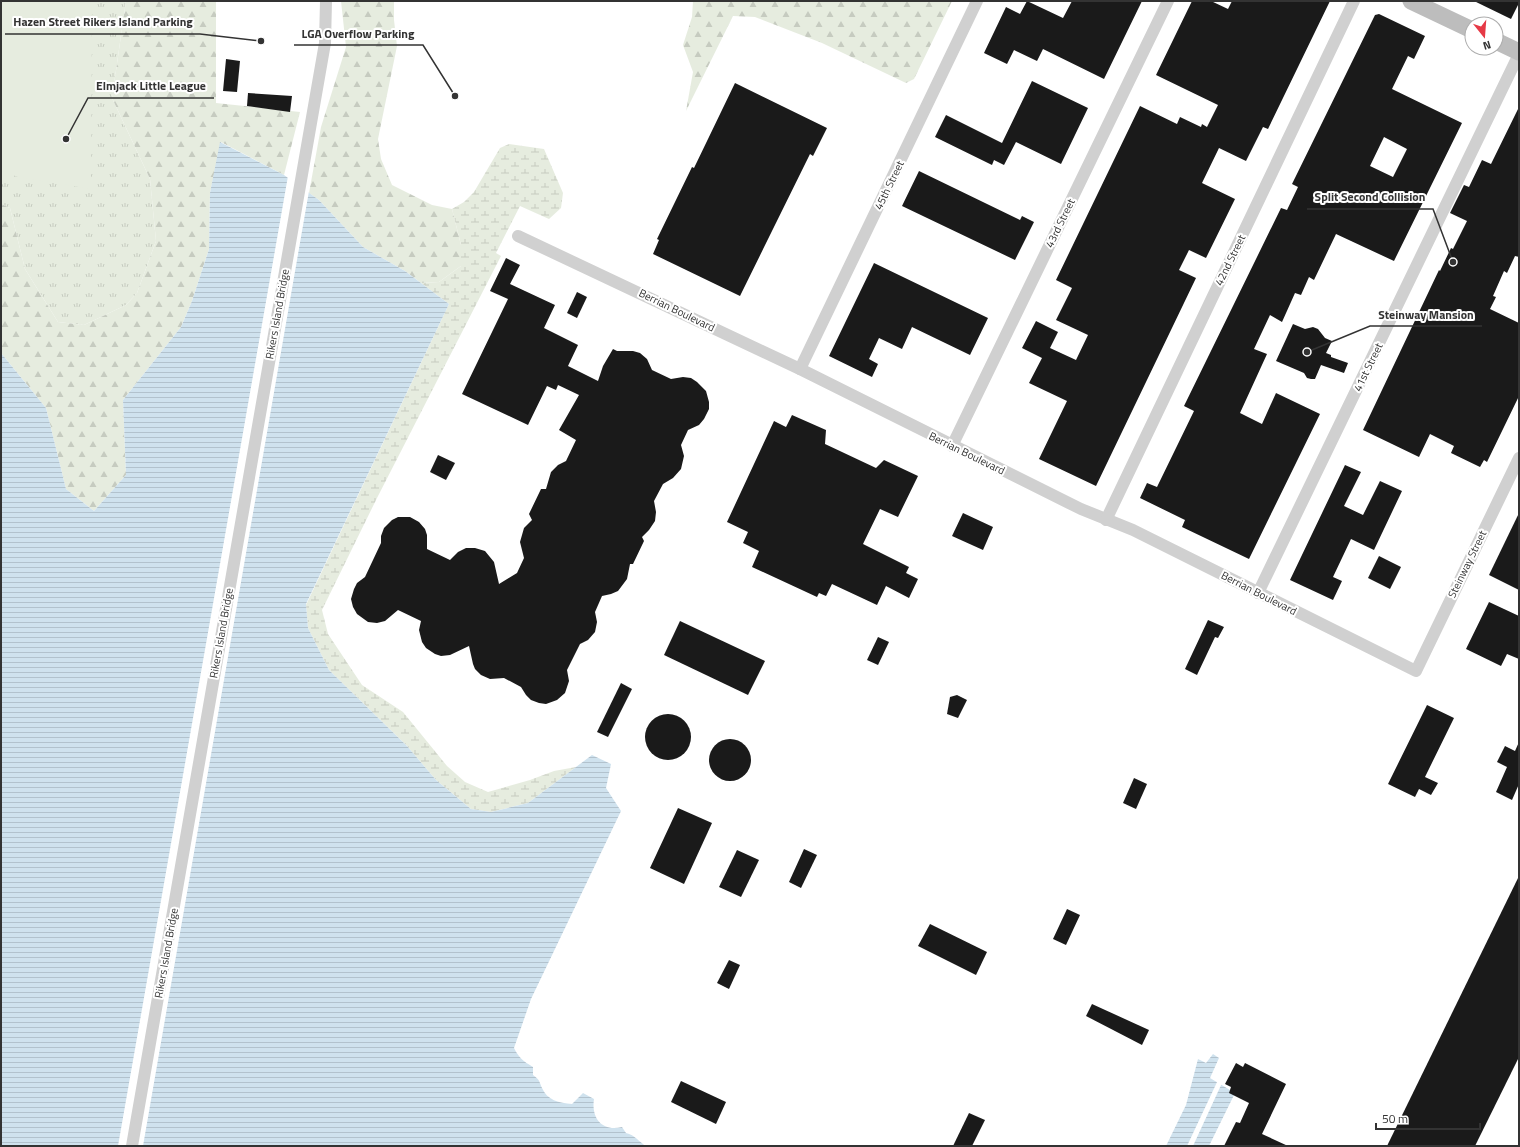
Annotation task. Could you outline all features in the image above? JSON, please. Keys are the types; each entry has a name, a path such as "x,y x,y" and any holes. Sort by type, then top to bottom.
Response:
{"street":[{"name":"Rikers Island Bridge","path":"132,1146 310,121 325,43 326,1"},
{"name":"45th Street","path":"800,369 977,1"},
{"name":"43rd Street","path":"952,446 1168,1"},
{"name":"42nd Street","path":"1106,520 1354,1"},
{"path":"1411,1 1464,26"},
{"path":"1504,46 1519,53"},
{"name":"41st Street","path":"1258,593 1519,53"},
{"name":"Berrian Boulevard","path":"518,236 800,369 1081,509 1133,530 1416,671"},
{"name":"Steinway Street","path":"1416,671 1519,458"}],"green space":[{"path":"1,1 126,1 112,98 150,179 156,241 137,293 126,305 84,325 58,322 25,269 10,208 1,204"},
{"path":"1,1 92,1 91,189 18,177 1,171"},
{"path":"126,1 216,1 216,103 300,112 284,175 221,142 210,193 209,249 192,301 181,327 123,400 126,475 94,511 66,489 46,408 1,353 1,204 10,208 25,269 58,322 84,325 126,305 137,293 156,241 150,179 112,98"},
{"path":"341,1 394,1 394,20 397,46 378,139 381,159 392,185 432,205 452,209 461,245 461,266 439,282 421,283 405,271 363,247 319,200 309,193 321,127 346,47"},
{"path":"693,1 952,1 914,79 906,83 822,43 755,17 733,16 686,111 693,72 683,45 692,17"},
{"path":"509,144 544,149 563,193 561,208 549,219 520,206 496,253 501,256 377,498 322,610 328,634 362,685 403,712 447,766 465,782 488,792 530,780 554,771 576,767 528,803 491,812 471,809 436,780 407,746 329,670 308,628 306,605 449,304 421,283 439,282 461,266 461,245 452,209 464,202 474,192 500,148"}],"water":[{"path":"220,142 284,175 319,200 363,247 405,271 449,304 306,604 308,628 329,670 407,746 436,780 471,809 491,812 528,803 592,755 611,764 606,788 621,811 531,999 514,1048 522,1059 533,1067 533,1075 538,1079 544,1092 550,1098 558,1102 572,1104 583,1093 594,1099 594,1112 599,1122 609,1127 622,1127 626,1133 646,1146 1,1146 1,353 46,408 66,489 94,511 126,475 123,400 181,327 192,301 209,249 210,193"},
{"path":"1213,1054 1219,1058 1210,1078 1235,1093 1209,1146 1166,1146 1186,1105 1198,1059 1206,1063"}],"pier":[{"path":"288,176 309,191 143,1146 118,1146"},
{"path":"1218,1080 1222,1083 1193,1146 1187,1146"}],"building":[{"path":"1027,1 1063,18 1072,1 1142,1 1104,79 1043,49 1037,61 1014,50 1007,64 984,53 1006,7 1020,14"},
{"path":"1192,1 1211,1 1228,9 1232,1 1330,1 1268,129 1263,127 1246,161 1219,148 1202,183 1235,199 1206,258 1189,250 1179,270 1196,278 1096,486 1039,459 1067,401 1029,383 1042,358 1022,348 1036,321 1058,332 1050,348 1076,360 1088,335 1056,320 1072,288 1056,280 1140,106 1177,124 1180,117 1201,127 1202,124 1207,127 1218,105 1156,75"},
{"path":"1474,1 1519,1 1519,3 1511,19"},
{"path":"1379,14 1425,36 1414,59 1408,56 1392,89 1462,123 1394,261 1336,234 1314,280 1309,277 1301,295 1295,293 1282,322 1270,315 1254,349 1267,354 1240,413 1262,424 1276,393 1320,414 1249,559 1182,527 1185,520 1140,498 1147,483 1157,487 1194,411 1184,406 1281,208 1287,210 1298,187 1292,184 1375,15","holes":["1384,137 1407,149 1393,177 1370,166"]},
{"path":"226,59 240,61 237,92 223,91"},
{"path":"1032,81 1088,108 1061,164 1016,142 1004,165 994,160 992,165 935,137 946,115 1002,143"},
{"path":"735,83 827,128 813,156 810,154 740,296 653,254 659,240 657,239 692,167 694,168"},
{"path":"248,93 292,96 290,112 247,106"},
{"path":"1519,107 1519,257 1515,256 1507,273 1504,271 1493,296 1496,297 1490,309 1519,323 1519,396 1487,462 1484,460 1480,467 1451,453 1454,446 1430,434 1419,457 1363,430 1439,270 1440,271 1451,248 1453,249 1467,221 1450,213 1464,185 1469,187 1482,160 1491,164"},
{"path":"919,171 1020,220 1022,216 1034,222 1015,260 902,206"},
{"path":"506,258 520,265 510,284 555,305 544,328 578,345 568,366 598,381 603,366 613,349 617,351 633,351 640,353 647,359 652,370 671,379 683,377 691,378 697,382 706,391 709,402 709,409 704,419 699,425 688,430 681,445 684,456 681,469 673,478 663,484 654,501 656,512 655,521 642,537 644,541 633,564 630,564 627,579 618,591 602,596 595,612 597,622 595,632 588,640 580,644 567,670 569,681 565,693 557,700 546,704 531,700 521,687 504,678 490,679 481,675 475,669 469,646 450,655 441,656 435,654 426,648 422,642 419,630 421,621 398,610 385,621 377,623 368,622 357,614 351,599 357,583 365,577 381,543 381,536 384,528 392,520 398,517 410,517 419,522 425,529 427,535 427,549 450,560 458,552 466,548 475,548 485,551 494,562 499,584 517,573 524,558 520,542 524,528 532,520 529,514 541,489 546,489 551,472 558,465 566,461 576,440 559,430 579,395 558,385 556,390 547,386 528,425 462,394 508,299 490,291"},
{"path":"874,263 988,318 970,355 912,327 902,349 879,338 869,359 878,364 872,377 829,356"},
{"path":"577,292 587,297 577,318 567,313"},
{"path":"1293,324 1305,329 1313,327 1318,329 1325,338 1332,341 1326,353 1331,355 1331,357 1348,363 1344,373 1321,365 1315,379 1311,379 1307,378 1304,373 1276,361"},
{"path":"792,415 826,430 825,444 876,468 884,460 918,476 898,517 880,509 863,544 909,567 906,573 918,579 909,598 886,586 877,605 832,584 826,596 819,593 817,597 752,567 759,551 743,543 748,532 727,522 774,421 786,427"},
{"path":"438,455 455,463 446,480 430,472"},
{"path":"1345,465 1361,472 1344,506 1363,515 1380,481 1402,491 1374,550 1351,539 1333,577 1342,581 1333,600 1290,580"},
{"path":"963,513 993,527 983,550 952,536"},
{"path":"1519,513 1519,590 1489,575"},
{"path":"1379,556 1401,567 1390,589 1368,578"},
{"path":"1489,602 1519,616 1519,659 1507,654 1501,666 1466,649"},
{"path":"1208,620 1224,627 1218,638 1215,637 1197,675 1185,669"},
{"path":"680,621 765,661 748,695 664,655"},
{"path":"878,637 889,642 878,665 867,660"},
{"path":"621,683 632,689 608,737 597,732"},
{"path":"957,695 967,700 958,718 947,714 950,697"},
{"path":"1427,705 1454,718 1425,777 1438,783 1431,795 1419,789 1415,797 1388,784"},
{"path":"668,714 681,718 687,724 691,737 687,750 681,756 668,760 655,756 649,750 645,737 649,724 655,718"},
{"path":"730,739 745,745 751,760 745,775 730,781 715,775 709,760 715,745"},
{"path":"1519,742 1519,784 1512,800 1496,792 1507,767 1497,762 1505,746 1515,751"},
{"path":"1134,778 1147,784 1136,809 1123,803"},
{"path":"678,808 712,823 684,884 650,868"},
{"path":"804,849 817,855 801,888 789,882"},
{"path":"737,850 759,860 741,897 719,887"},
{"path":"1519,876 1519,1057 1475,1146 1387,1146"},
{"path":"1067,909 1080,915 1066,945 1053,939"},
{"path":"930,924 987,952 976,975 918,946"},
{"path":"729,960 740,965 729,989 717,983"},
{"path":"1092,1004 1149,1030 1142,1045 1086,1016"},
{"path":"1236,1063 1243,1067 1245,1063 1286,1084 1262,1134 1288,1146 1224,1146 1236,1122 1240,1123 1249,1103 1229,1093 1231,1087 1225,1084"},
{"path":"681,1081 726,1102 716,1124 671,1102"},
{"path":"969,1113 985,1120 972,1146 953,1146"}],"place":[{"name":"Hazen Street Rikers Island Parking","path":"261,41"},
{"name":"LGA Overflow Parking","path":"455,96"},
{"name":"Elmjack Little League","path":"66,139"},
{"name":"Split Second Collision","path":"1453,262"},
{"name":"Steinway Mansion","path":"1307,352"}]}
